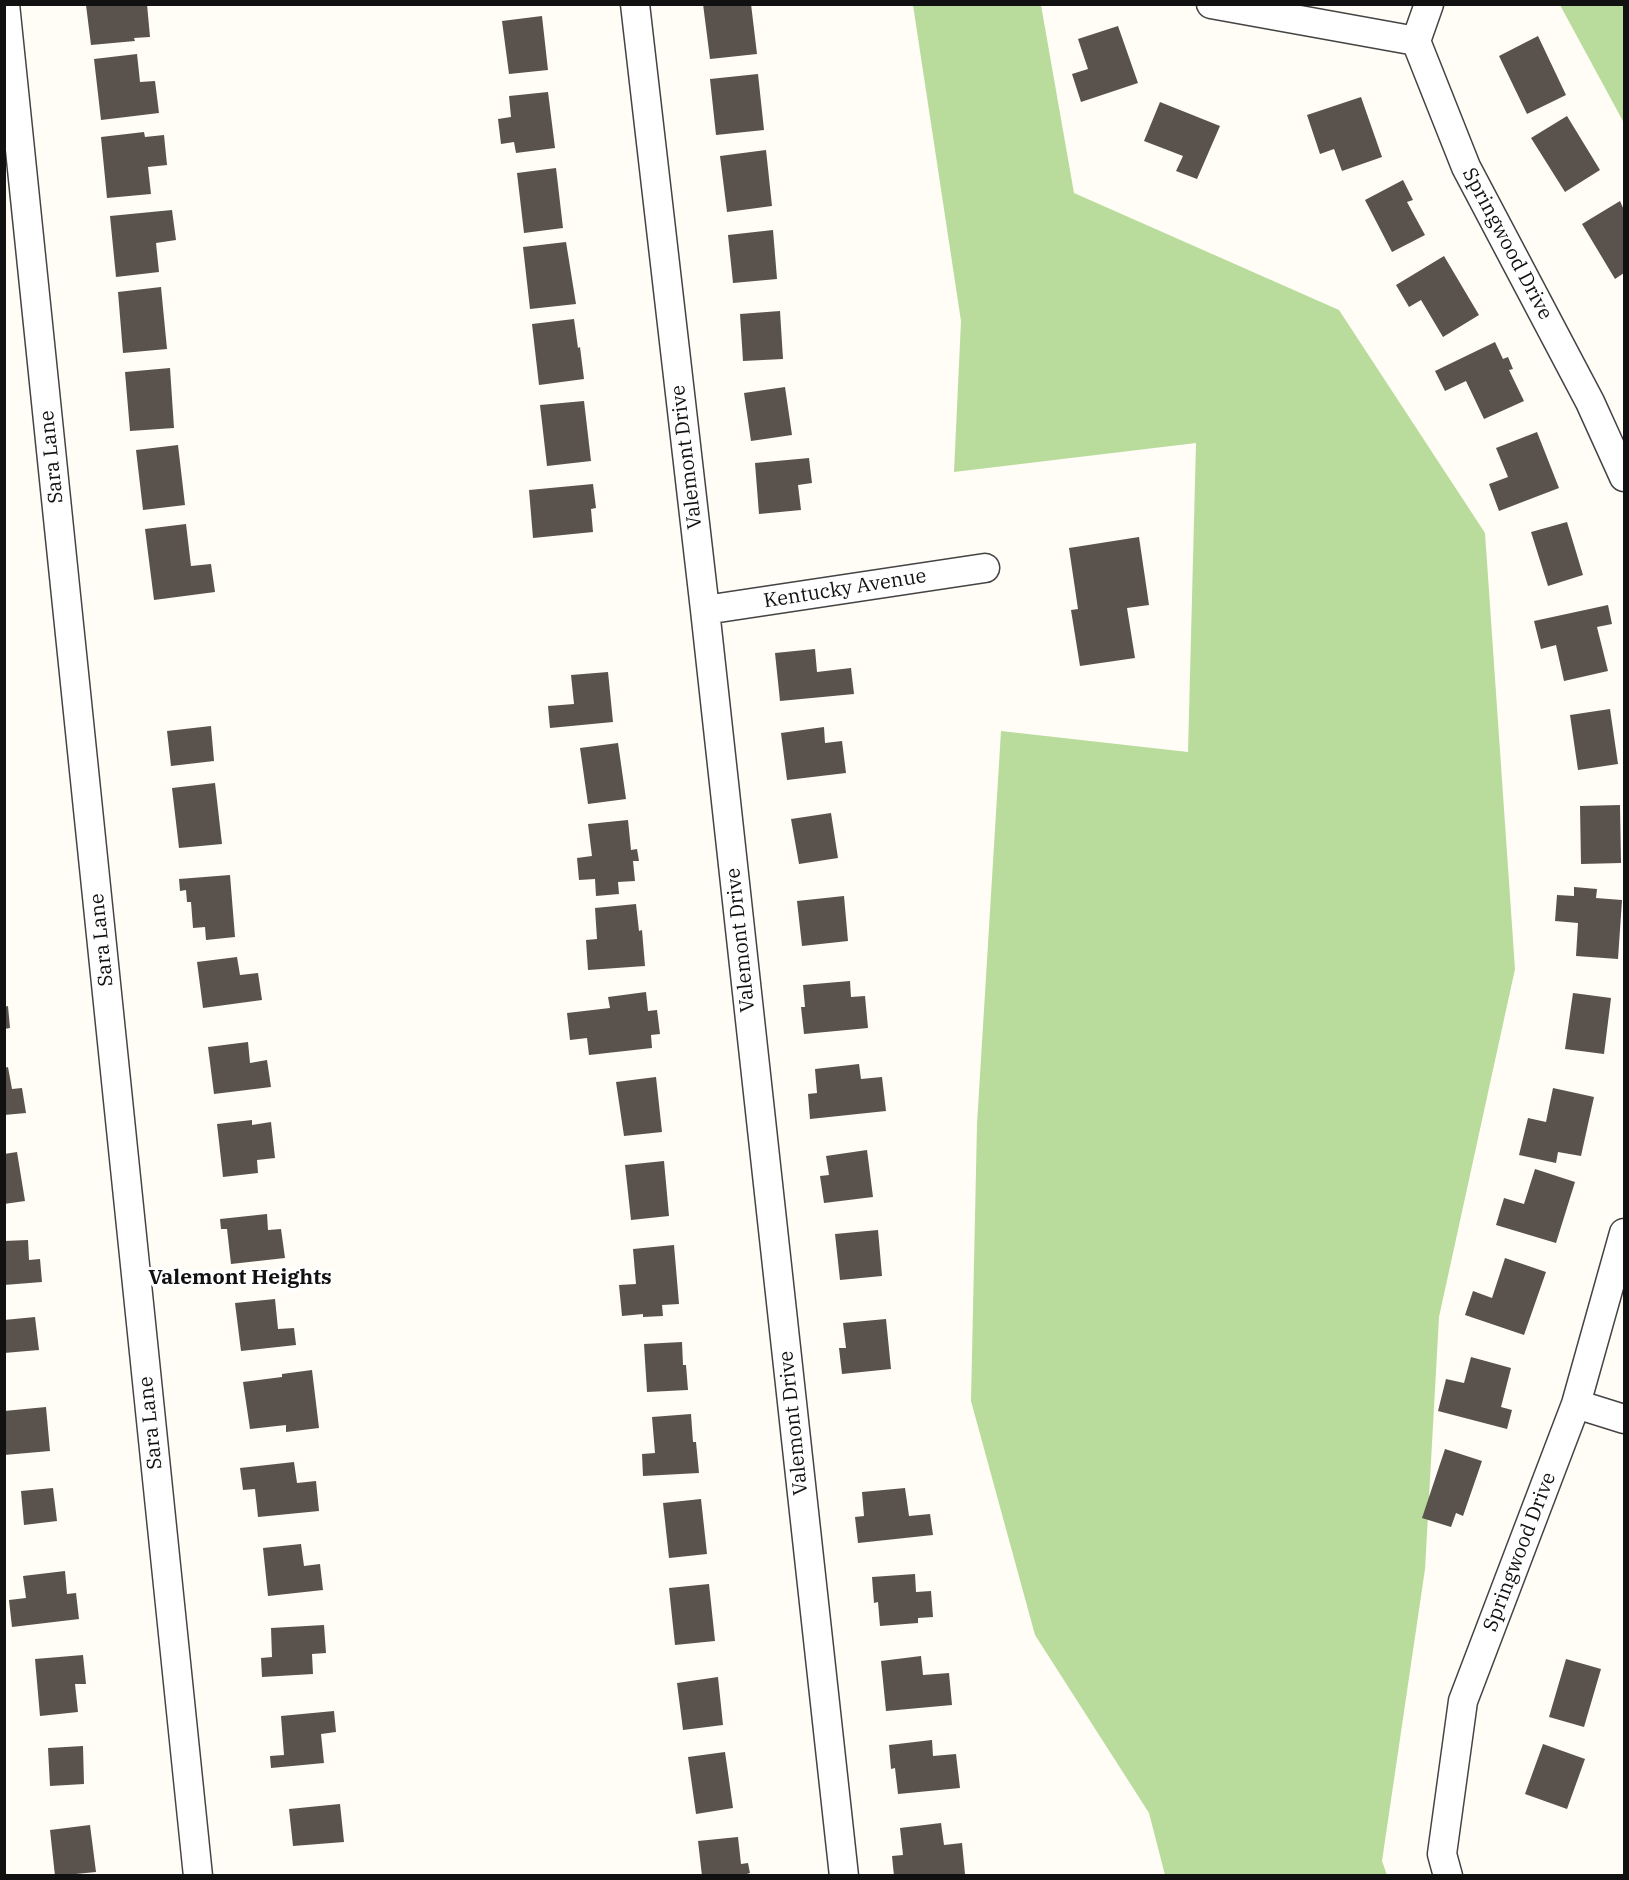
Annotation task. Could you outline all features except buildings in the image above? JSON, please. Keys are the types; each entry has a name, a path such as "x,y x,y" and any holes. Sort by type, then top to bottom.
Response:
{"street":[{"name":"Sara Lane","path":"5,4 198,1875"},
{"name":"Valemont Drive","path":"635,4 705,610 844,1875"},
{"path":"1211,4 1416,41 1429,4"},
{"name":"Springwood Drive","path":"1416,41 1466,168 1590,402 1624,477"},
{"name":"Kentucky Avenue","path":"705,610 985,568"},
{"name":"Springwood Drive","path":"1448,1875 1442,1854 1462,1701 1576,1404 1624,1233"},
{"path":"1576,1404 1624,1419"}],"green space":[{"path":"913,5 1041,5 1074,193 1339,310 1485,533 1515,969 1439,1317 1425,1569 1382,1861 1387,1875 1165,1875 1149,1813 1035,1635 971,1401 977,1124 1001,731 1188,752 1196,443 954,472 961,321"},
{"path":"1560,5 1624,5 1624,123"}],"district":[{"name":"Valemont Heights","path":"240,1278"}]}
